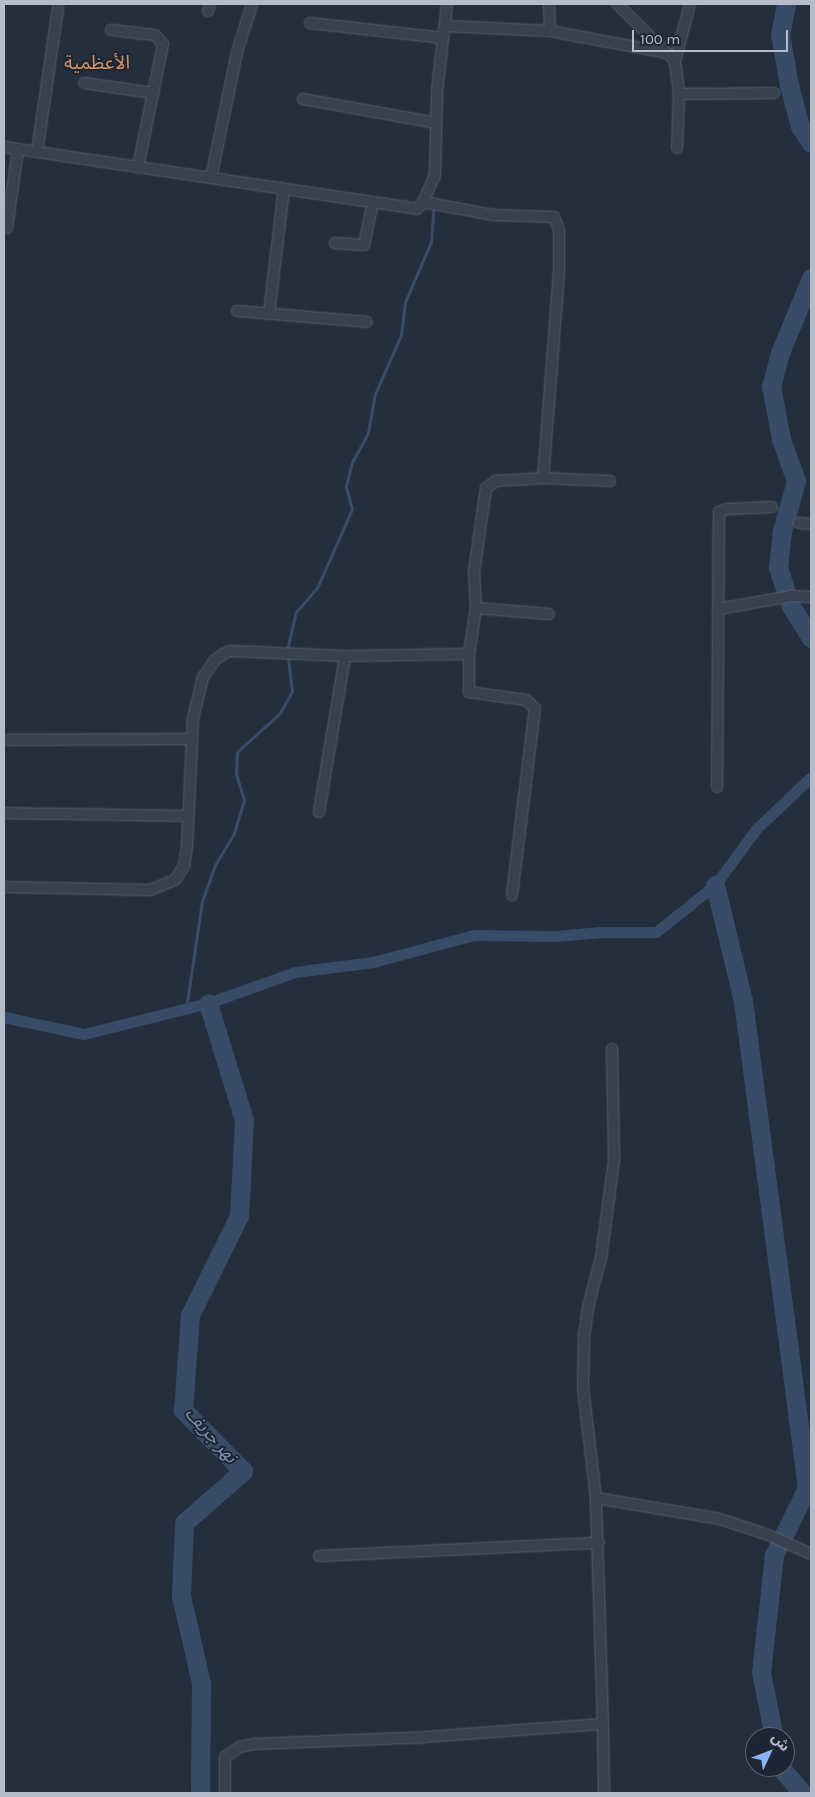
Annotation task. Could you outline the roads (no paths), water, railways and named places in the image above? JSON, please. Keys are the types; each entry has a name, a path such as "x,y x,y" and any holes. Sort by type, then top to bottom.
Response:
{"street":[{"path":"211,178 237,52 252,4"},
{"path":"4,148 417,209 424,202 435,175 436,122 447,4 442,4"},
{"path":"549,4 550,31"},
{"path":"617,4 675,61"},
{"path":"677,148 679,94 675,61 690,4"},
{"path":"37,152 58,8"},
{"path":"310,23 443,38"},
{"path":"445,26 550,31 668,53"},
{"path":"111,30 159,38 163,44 138,167"},
{"path":"84,82 153,93"},
{"path":"679,94 774,93"},
{"path":"304,100 436,122"},
{"path":"7,228 18,150"},
{"path":"269,314 284,189"},
{"path":"335,243 364,245 373,202"},
{"path":"424,202 493,215 554,217 559,230 559,272 544,478"},
{"path":"237,311 367,322"},
{"path":"512,895 535,708 526,700 469,692 469,654 476,608 474,572 477,536 486,488 496,482 544,478 610,481"},
{"path":"717,787 718,512 727,509 772,506"},
{"path":"799,523 811,524"},
{"path":"718,609 792,596 811,597"},
{"path":"476,608 549,614"},
{"path":"4,887 161,888 175,880 184,866 192,718 204,677 214,661 230,652 345,656 469,654"},
{"path":"319,812 345,656"},
{"path":"4,740 191,739"},
{"path":"4,813 188,816"},
{"path":"604,1793 599,1543 596,1498 583,1387 584,1337 589,1303 601,1258 614,1160 612,1049"},
{"path":"596,1498 662,1507 720,1519 766,1534 790,1547 811,1554"},
{"path":"319,1556 436,1548 552,1547 599,1543"},
{"path":"225,1793 225,1757 240,1747 254,1744 425,1738 603,1724"}],"waterway":[{"path":"786,4 780,34 789,85 800,126 811,143"},
{"path":"287,650 296,612 317,588 352,509 346,486 352,462 368,433 375,394 401,335 405,302 431,242 433,210"},
{"path":"811,278 780,353 771,386 781,439 796,481 782,531 778,568 791,606 811,638"},
{"path":"186,1009 202,901 215,865 234,833 244,800 236,773 237,752 280,713 292,691 288,657"},
{"path":"4,1017 84,1034 208,1003 295,972 373,962 474,935 556,936 601,932 656,932 715,885 757,828 811,777"},
{"path":"715,885 743,1001 807,1488 774,1555 761,1672 772,1727"},
{"name":"نهر جريف","path":"200,1793 201,1683 181,1596 184,1523 243,1471 183,1410 190,1315 239,1216 244,1120 208,1003"},
{"path":"789,1777 803,1793"}],"district":[{"name":"الأعظمية","path":"97,64"}]}
